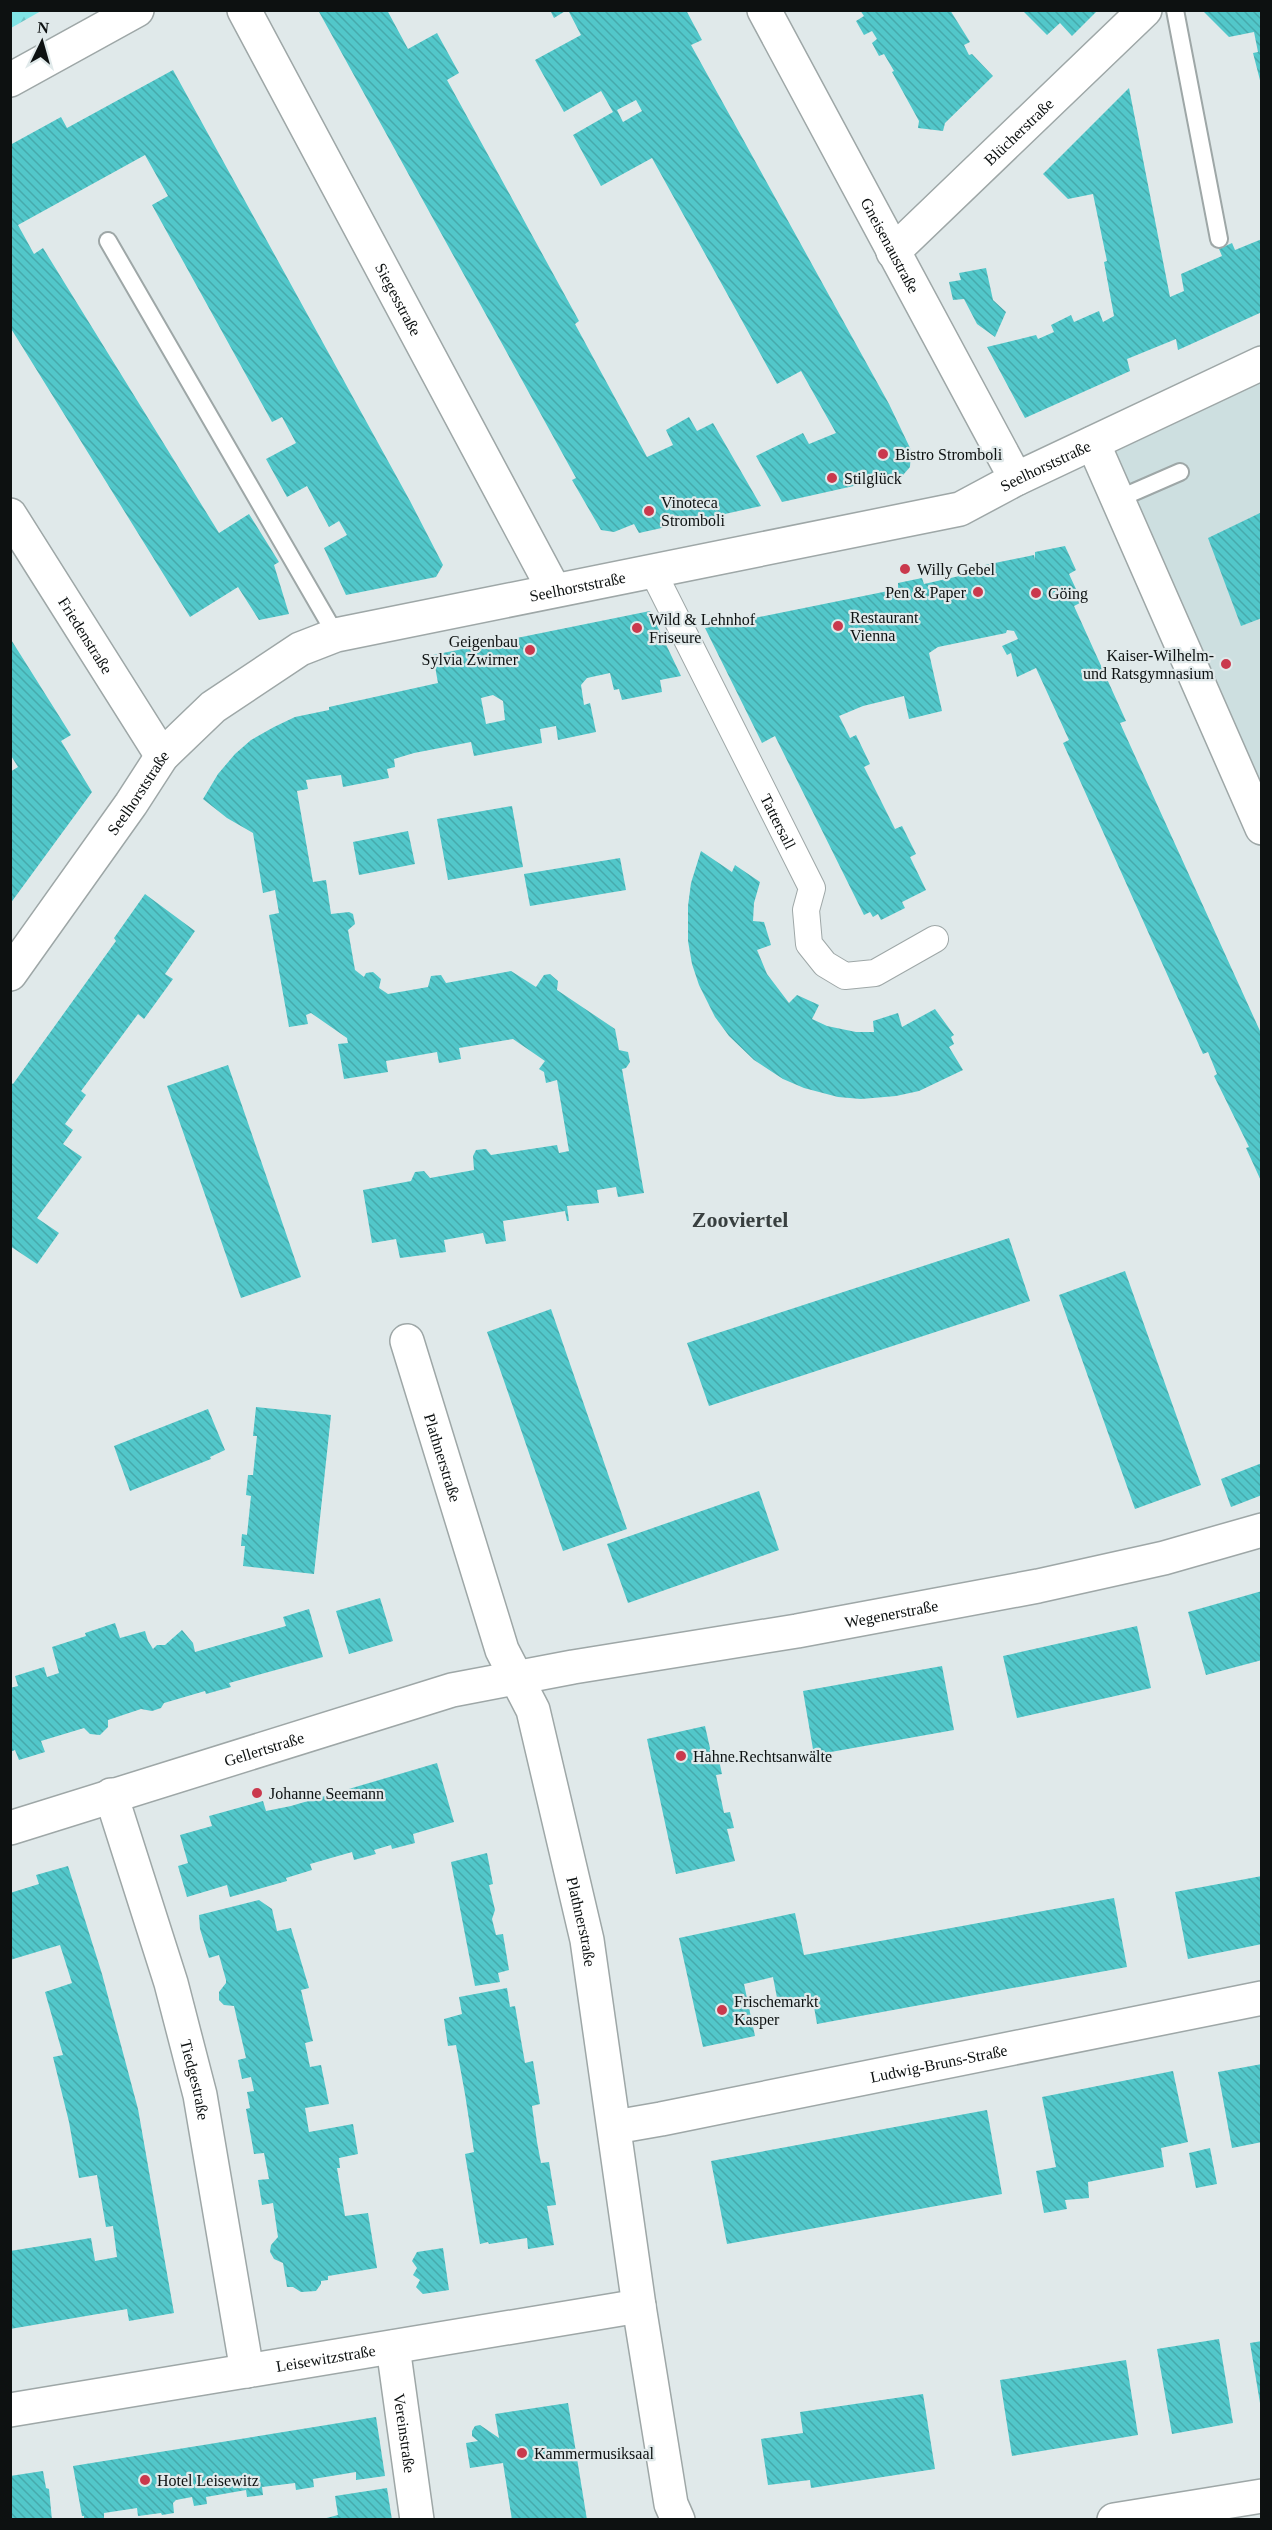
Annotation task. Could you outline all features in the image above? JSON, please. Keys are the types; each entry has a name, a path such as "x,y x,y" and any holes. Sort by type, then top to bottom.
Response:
{"street":[{"path":"10,80 137,10"},
{"name":"Siegesstraße","path":"244,10 554,590"},
{"name":"Gneisenaustraße","path":"764,10 1016,479"},
{"name":"Blücherstraße","path":"893,252 1145,10"},
{"name":"Seelhorststraße","path":"14,960 131,804 162,756 213,707 300,649 336,635 960,509 1016,479 1262,363"},
{"path":"1093,443 1262,828"},
{"name":"Friedenstraße","path":"10,515 162,756"},
{"name":"Tattersall","path":"653,572 812,888 806,910 809,944 825,964 845,976 875,973 935,939"},
{"name":"Plathnerstraße","path":"407,1341 502,1650 518,1677 533,1710 587,1940 639,2306 672,2504 678,2520"},
{"name":"Wegenerstraße","path":"518,1677 797,1631 1038,1586 1164,1558 1262,1530"},
{"name":"Gellertstraße","path":"10,1828 452,1690 518,1677"},
{"name":"Tiedgestraße","path":"111,1795 171,1983 200,2095 247,2371"},
{"name":"Ludwig-Bruns-Straße","path":"615,2127 1262,1998"},
{"name":"Leisewitzstraße","path":"10,2410 639,2306"},
{"name":"Vereinstraße","path":"393,2347 417,2520"},
{"path":"1114,2520 1173,2515 1262,2496"}],"lane":[{"path":"1175,10 1219,239"},
{"path":"108,241 336,635"},
{"path":"1118,499 1180,472"}],"shaded area":[{"name":"Kaiser-Wilhelm- und Ratsgymnasium","path":"1261,363 1261,828 1093,443"}],"green space":[{"path":"11,10 41,10 41,11 11,28"}],"building":[{"path":"318,10 387,10 408,49 437,33 459,73 447,80 579,321 575,324 647,457 673,445 666,430 689,417 697,431 713,423 761,506 639,533 634,524 614,532 601,530 572,480 576,478"},
{"path":"550,10 567,10 554,18"},
{"path":"568,10 686,10 702,40 691,45 889,404 911,450 910,467 903,475 782,502 756,456 803,433 809,444 836,433 801,371 777,384 652,158 601,186 573,135 613,112 601,91 564,112 535,60 581,35","holes":["636,100 642,111 623,122 617,110"]},
{"path":"860,10 950,10 970,42 964,45 969,55 972,54 993,76 945,123 943,131 918,128 919,121 892,72 894,71 884,54 879,56 872,43 877,39 872,31 864,35 856,21 864,16"},
{"path":"1026,10 1098,10 1072,36 1060,23 1047,35 1024,12"},
{"path":"1206,10 1262,10 1262,88 1253,53 1258,52 1254,32 1229,37 1204,12"},
{"path":"173,70 410,501 443,565 436,577 346,595 324,548 347,535 339,521 329,527 307,486 287,497 266,459 296,443 282,417 272,422 152,205 168,196 145,155 18,225 34,254 43,248 219,533 249,514 279,562 274,565 289,614 259,620 238,587 190,617 10,327 10,145 61,117 67,128"},
{"path":"1129,88 1170,297 1184,291 1181,274 1222,256 1219,249 1232,243 1235,250 1262,239 1262,312 1178,350 1176,339 1127,359 1130,371 1025,418 987,347 1036,335 1038,339 1054,332 1051,325 1071,315 1074,322 1099,311 1103,322 1114,316 1104,262 1107,261 1093,194 1068,199 1043,174"},
{"path":"986,268 993,300 1006,312 995,337 977,324 964,299 953,300 949,282 961,280 959,273"},
{"path":"1262,512 1262,618 1241,626 1208,538"},
{"path":"1065,546 1076,570 1069,574 1082,602 1074,606 1126,721 1120,723 1260,1031 1262,1038 1262,1183 1246,1148 1249,1147 1214,1076 1217,1074 1208,1052 1203,1054 1063,743 1069,740 1036,668 1017,677 1011,653 1007,655 1002,646 1018,639 1014,631 1007,630 1006,633 938,647 929,653 942,711 909,719 904,696 863,706 839,716 850,738 856,735 870,764 864,767 895,829 902,826 916,854 910,857 926,890 902,902 905,908 881,920 878,914 873,917 870,912 864,915 775,736 762,743 705,628 898,589 898,583 922,578 924,584 986,570 985,565 1034,555 1035,560 1035,552"},
{"path":"650,611 681,676 660,680 662,692 622,700 619,689 614,690 610,673 587,678 581,685 584,705 590,703 596,732 558,740 556,726 540,729 542,743 474,756 471,742 414,753 394,759 395,767 387,769 389,778 343,787 341,775 306,780 308,789 297,791 313,882 326,880 331,914 349,912 353,914 355,924 348,930 355,970 364,977 366,973 373,972 381,979 379,988 388,994 428,987 431,976 441,975 446,983 511,971 536,987 544,975 550,974 558,981 557,990 615,1029 619,1050 628,1052 630,1062 626,1068 622,1069 644,1193 618,1197 616,1187 597,1190 599,1203 567,1206 569,1221 567,1221 565,1211 503,1221 506,1241 486,1244 483,1233 444,1240 446,1252 400,1258 396,1239 372,1243 363,1190 411,1181 415,1172 424,1171 430,1178 474,1170 473,1156 476,1150 486,1149 491,1155 557,1145 559,1153 569,1151 557,1080 546,1083 544,1072 539,1069 545,1061 513,1039 459,1048 461,1059 439,1063 437,1052 386,1061 388,1072 344,1079 338,1044 348,1043 347,1038 311,1013 306,1015 308,1024 289,1027 269,915 279,913 275,890 263,893 253,833 227,818 203,799 218,774 235,754 251,740 274,727 295,717 329,710 329,707 438,683 433,655","holes":["493,695 503,701 505,720 486,724 481,698"]},
{"path":"10,638 71,735 61,741 92,792 10,904 10,772 18,767 10,754"},
{"path":"512,806 523,867 448,880 437,819"},
{"path":"408,831 415,864 359,875 353,842"},
{"path":"701,851 732,872 735,865 760,882 754,903 753,921 764,922 771,945 757,950 767,974 789,1003 797,995 819,1005 812,1019 827,1026 856,1032 874,1032 873,1021 898,1013 902,1027 935,1009 954,1035 951,1037 954,1044 949,1047 963,1070 919,1091 896,1096 861,1099 838,1097 804,1088 783,1079 754,1060 729,1036 715,1017 699,985 692,964 688,941 688,906 691,883"},
{"path":"620,858 626,890 530,906 524,874"},
{"path":"145,894 195,931 165,974 173,979 144,1019 138,1014 81,1091 86,1095 65,1124 73,1130 63,1144 82,1157 37,1218 59,1233 37,1264 10,1246 10,1082 13,1084 116,941 114,938"},
{"path":"228,1065 301,1277 241,1298 167,1086"},
{"path":"1009,1238 1030,1301 709,1406 687,1343"},
{"path":"1125,1271 1201,1485 1135,1509 1059,1295"},
{"path":"551,1309 627,1529 563,1551 487,1332"},
{"path":"256,1407 331,1415 314,1574 243,1566 245,1546 241,1546 242,1534 247,1535 251,1496 246,1495 248,1475 253,1475 257,1436 253,1436"},
{"path":"208,1409 225,1450 210,1457 211,1459 130,1491 114,1446"},
{"path":"1262,1463 1262,1495 1231,1507 1221,1479"},
{"path":"759,1491 779,1550 628,1603 607,1544"},
{"path":"1262,1591 1262,1660 1206,1675 1188,1612"},
{"path":"380,1598 393,1641 349,1654 336,1611"},
{"path":"309,1609 323,1657 229,1683 231,1687 206,1694 205,1691 164,1703 161,1708 152,1711 141,1709 108,1720 108,1727 100,1735 90,1734 84,1728 41,1741 45,1752 19,1760 15,1750 10,1752 10,1688 18,1686 15,1676 44,1667 47,1677 59,1673 52,1647 86,1636 85,1633 115,1623 120,1638 145,1631 153,1649 157,1645 165,1645 182,1630 193,1643 195,1652 286,1626 283,1617"},
{"path":"1137,1626 1151,1688 1017,1718 1003,1656"},
{"path":"942,1666 954,1730 814,1755 803,1691"},
{"path":"705,1726 712,1757 718,1756 722,1774 716,1775 724,1813 730,1812 734,1828 727,1829 735,1861 676,1874 647,1739"},
{"path":"437,1763 454,1822 413,1834 415,1843 392,1849 391,1845 374,1850 376,1854 354,1860 352,1852 310,1864 312,1870 286,1878 287,1881 230,1897 227,1885 187,1897 178,1866 188,1863 180,1835 212,1826 209,1816 263,1801 266,1811 291,1806"},
{"path":"487,1853 493,1884 489,1885 495,1910 492,1919 496,1935 503,1934 509,1970 498,1973 500,1982 475,1986 451,1862"},
{"path":"68,1866 102,1974 138,2109 174,2313 129,2321 127,2309 10,2329 10,2251 91,2238 95,2261 117,2257 113,2226 106,2227 97,2175 79,2178 69,2122 53,2057 63,2055 45,1992 72,1983 60,1945 10,1960 10,1893 39,1884 36,1875"},
{"path":"1262,1876 1262,1944 1188,1959 1175,1892"},
{"path":"1114,1898 1127,1967 817,2024 813,2001 779,2008 773,1977 744,1984 755,2036 703,2047 679,1938 795,1913 804,1955"},
{"path":"259,1900 272,1909 277,1931 291,1928 309,1988 301,1990 313,2041 305,2043 310,2067 321,2065 329,2104 305,2108 309,2132 353,2124 358,2154 339,2158 340,2168 337,2168 345,2216 368,2213 377,2268 328,2276 328,2280 321,2281 316,2291 301,2292 293,2287 287,2287 283,2263 274,2259 270,2252 271,2245 278,2237 273,2203 262,2205 258,2180 269,2179 264,2153 254,2154 246,2109 250,2108 247,2092 254,2091 251,2077 242,2079 238,2060 246,2058 234,2006 224,2005 219,2000 219,1992 226,1980 219,1955 209,1958 200,1929 199,1915"},
{"path":"507,1988 510,2007 515,2006 525,2063 533,2061 540,2104 532,2106 537,2142 541,2163 549,2162 556,2205 547,2206 554,2245 528,2249 527,2238 480,2244 465,2154 474,2152 465,2094 456,2045 448,2046 444,2019 462,2014 459,1997"},
{"path":"1262,2064 1262,2142 1232,2148 1218,2072"},
{"path":"1173,2071 1188,2142 1161,2148 1164,2167 1088,2182 1089,2198 1065,2200 1067,2209 1044,2213 1036,2171 1056,2167 1042,2097"},
{"path":"987,2110 1002,2194 727,2244 711,2161"},
{"path":"1210,2148 1217,2184 1196,2188 1189,2153"},
{"path":"443,2248 449,2290 423,2294 416,2287 420,2280 413,2275 417,2268 412,2261 417,2252"},
{"path":"1219,2339 1233,2423 1172,2434 1157,2349"},
{"path":"1262,2341 1262,2403 1260,2403 1250,2343"},
{"path":"1126,2360 1138,2435 1012,2456 1000,2380"},
{"path":"923,2394 935,2469 811,2488 810,2480 768,2485 761,2439 803,2433 800,2412"},
{"name":"Kammermusiksaal","path":"568,2403 587,2520 512,2520 503,2463 470,2468 466,2443 478,2441 472,2436 472,2431 475,2426 480,2425 499,2438 495,2414"},
{"path":"376,2417 385,2476 356,2480 356,2472 313,2479 314,2487 296,2490 295,2483 262,2487 263,2495 247,2497 246,2490 206,2497 207,2504 194,2506 192,2497 176,2500 173,2503 174,2513 162,2515 161,2513 138,2516 137,2508 104,2513 104,2520 84,2520 82,2516 73,2466"},
{"path":"43,2471 46,2488 49,2489 52,2520 10,2520 10,2476"},
{"path":"387,2488 392,2520 319,2520 338,2515 335,2496"}],"place":[{"name":"Bistro Stromboli","path":"883,454"},
{"name":"Stilglück","path":"832,478"},
{"name":"Vinoteca Stromboli","path":"649,511"},
{"name":"Willy Gebel","path":"905,569"},
{"name":"Pen & Paper","path":"978,592"},
{"name":"Göing","path":"1036,593"},
{"name":"Restaurant Vienna","path":"838,626"},
{"name":"Wild & Lehnhof Friseure","path":"637,628"},
{"name":"Geigenbau Sylvia Zwirner","path":"530,650"},
{"name":"Kaiser-Wilhelm- und Ratsgymnasium","path":"1226,664"},
{"name":"Hahne.Rechtsanwälte","path":"681,1756"},
{"name":"Johanne Seemann","path":"257,1793"},
{"name":"Frischemarkt Kasper","path":"722,2010"},
{"name":"Kammermusiksaal","path":"522,2453"},
{"name":"Hotel Leisewitz","path":"145,2480"}],"district":[{"name":"Zooviertel","path":"740,1219"}]}
